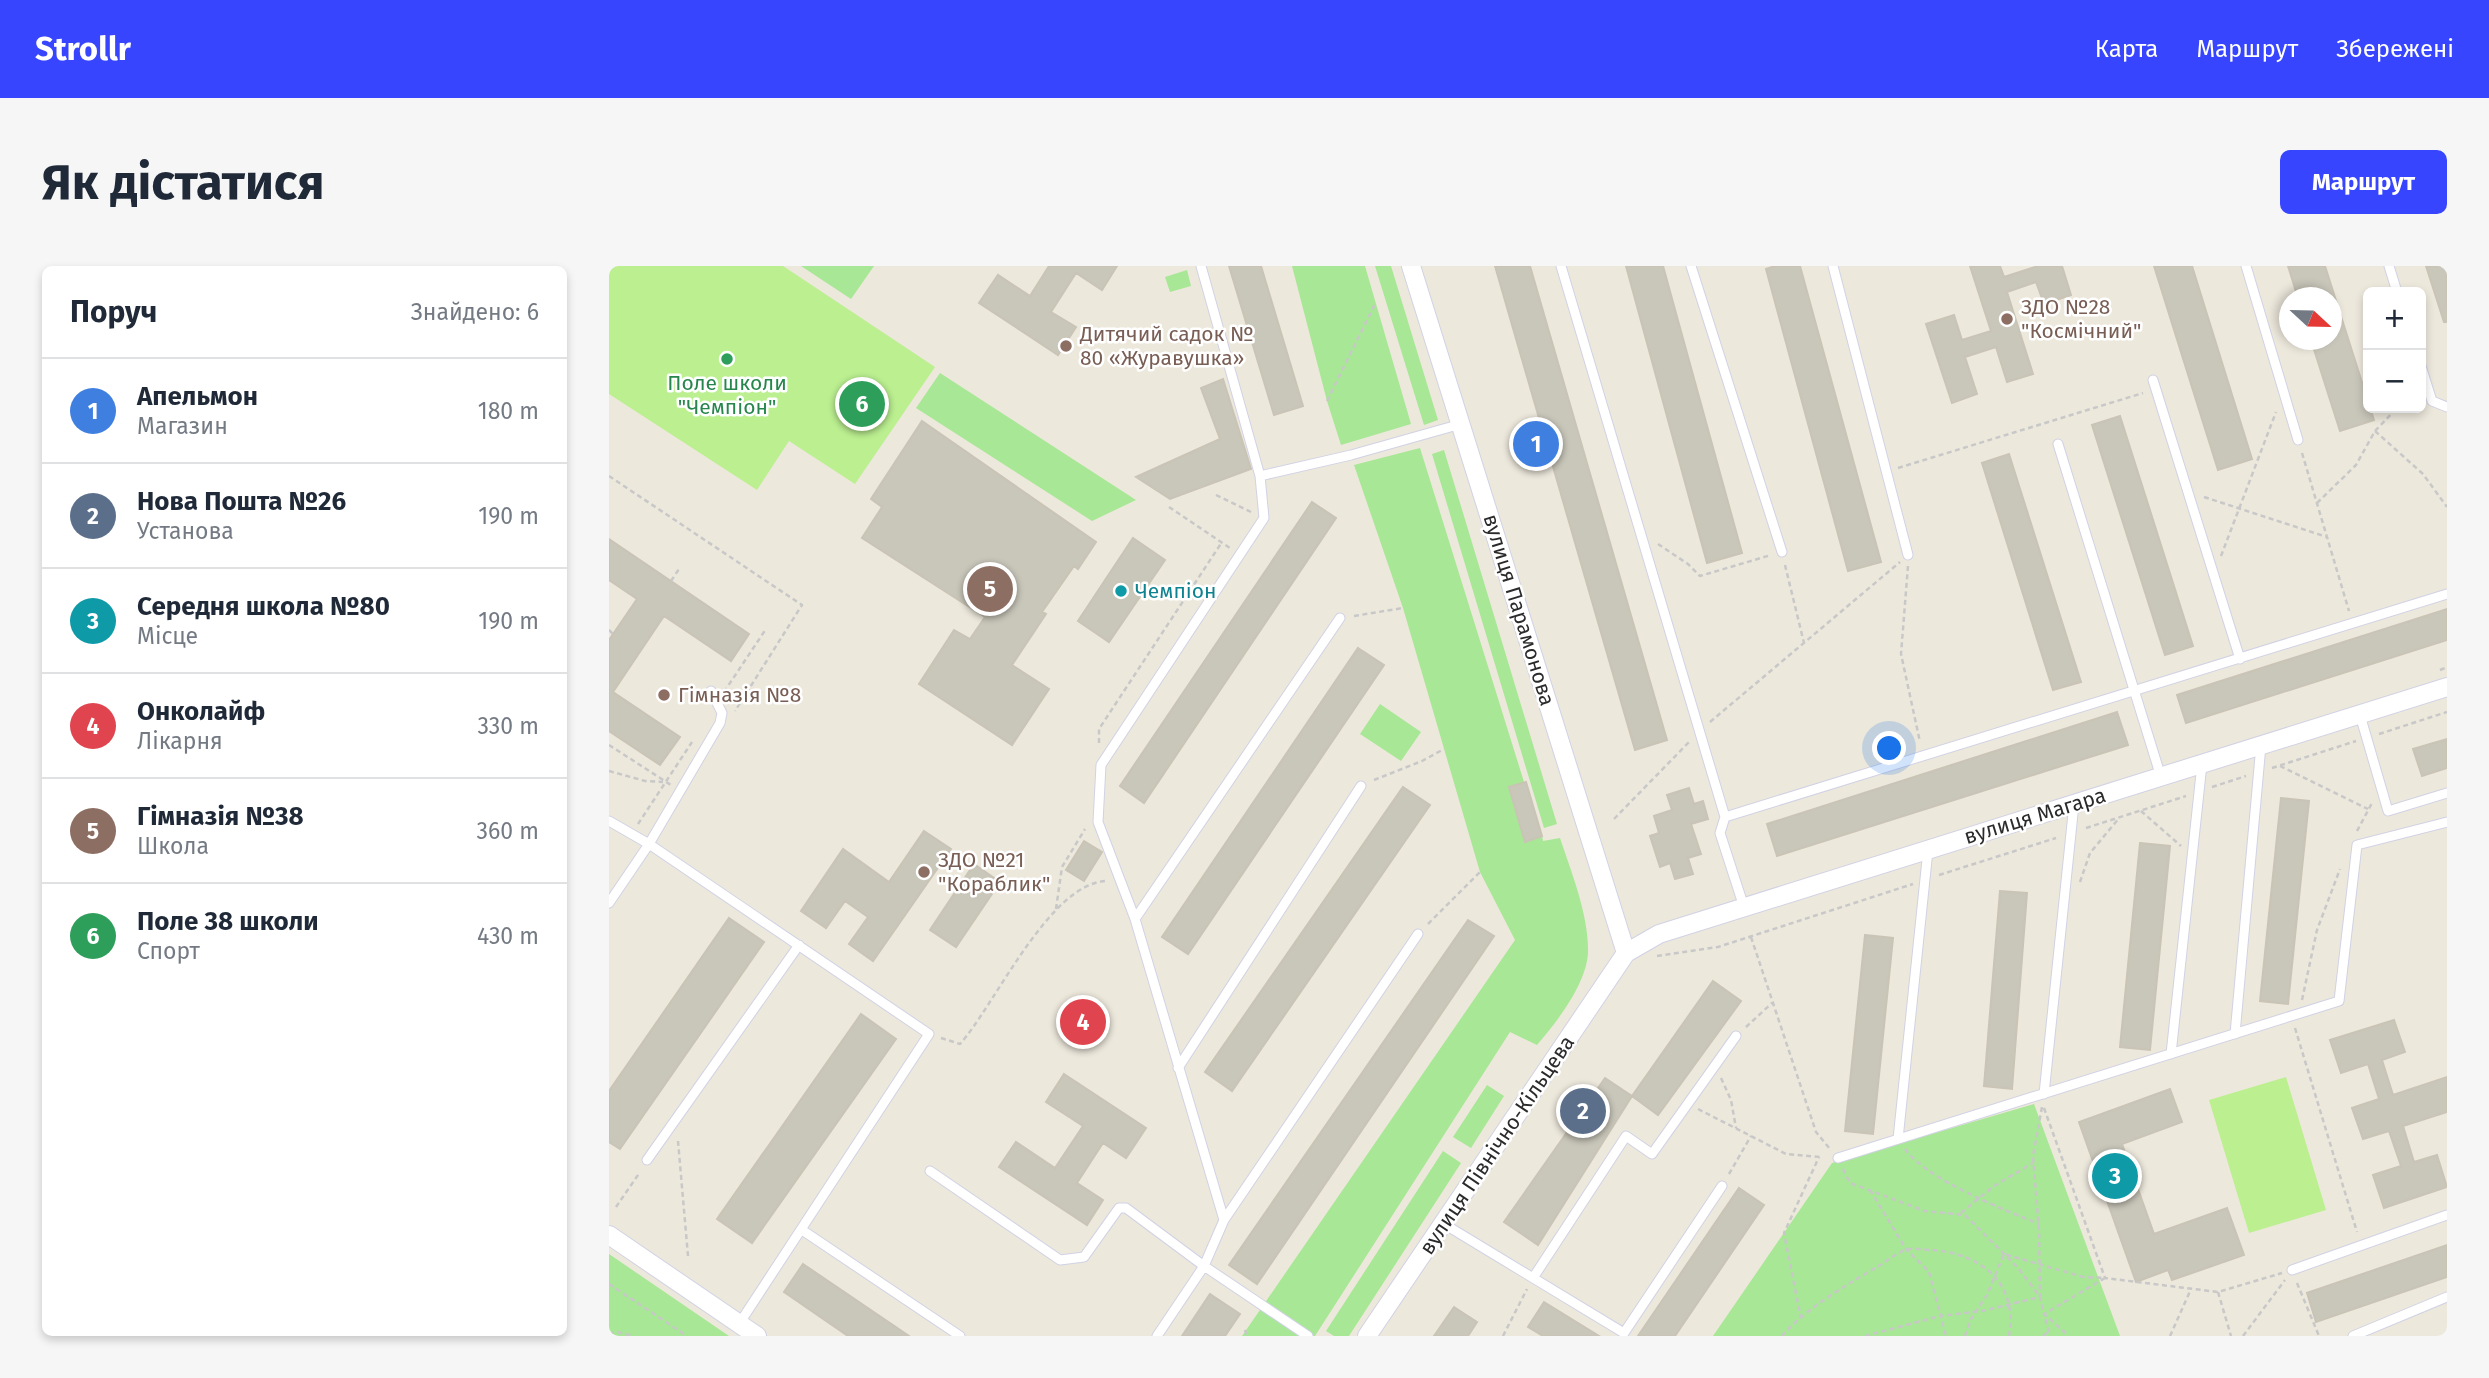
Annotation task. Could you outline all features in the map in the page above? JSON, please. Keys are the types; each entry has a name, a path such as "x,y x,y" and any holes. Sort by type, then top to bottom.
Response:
{"street":[{"name":"вулиця Парамонова","path":"1411,266 1626,953"},
{"name":"вулиця Магара","path":"1626,953 1660,934 2447,687"},
{"name":"вулиця Північно-Кільцева","path":"1367,1336 1626,953"},
{"path":"609,1235 757,1336"}],"lane":[{"path":"1201,266 1261,476 1264,518 1101,765 1098,822 1135,919 1224,1220"},
{"path":"1561,266 1725,817 1720,833 1744,907"},
{"path":"1691,266 1782,552"},
{"path":"1833,266 1909,555"},
{"path":"2246,266 2298,440"},
{"path":"2389,266 2395,287"},
{"path":"2426,382 2432,401 2447,407"},
{"path":"2154,384 2240,659"},
{"path":"1261,476 1351,455 1461,424"},
{"path":"2058,444 2161,777"},
{"path":"1725,817 2447,594"},
{"path":"1135,919 1340,618"},
{"path":"609,903 649,844 720,723 722,713 711,691"},
{"path":"2360,715 2389,811 2447,793"},
{"path":"2235,1034 2261,746"},
{"path":"2171,1054 2202,764"},
{"path":"1178,1068 1361,786"},
{"path":"2044,1094 2074,804"},
{"path":"609,821 649,844 929,1034 739,1324"},
{"path":"1838,1158 2339,1001 2357,845 2447,822"},
{"path":"1898,1139 1928,850"},
{"path":"1157,1336 1204,1266 1224,1220 1418,934"},
{"path":"647,1160 799,945"},
{"path":"1533,1278 1626,1136 1652,1154 1736,1036"},
{"path":"930,1171 1060,1260 1084,1257 1119,1208 1126,1208 1204,1266 1308,1336"},
{"path":"1444,1224 1624,1333 1722,1186"},
{"path":"2292,1270 2447,1214"},
{"path":"802,1230 960,1336"},
{"path":"2353,1336 2447,1297"}],"path":[{"path":"1327,401 1375,303"},
{"path":"1887,472 2154,384"},
{"path":"2214,576 2284,391"},
{"path":"2317,503 2356,465 2375,431 2392,413"},
{"path":"2375,431 2423,474 2447,507"},
{"path":"2298,440 2353,624"},
{"path":"609,477 788,595"},
{"path":"2188,492 2327,537"},
{"path":"1216,495 1264,518"},
{"path":"1169,507 1240,554"},
{"path":"1640,532 1688,564 1700,576 1782,552 1804,643"},
{"path":"1101,765 1099,730 1222,542"},
{"path":"1614,819 1699,731 1909,555"},
{"path":"1909,555 1901,654 1923,757"},
{"path":"671,580 678,569"},
{"path":"1340,618 1403,608"},
{"path":"609,631 613,634"},
{"path":"1657,956 1718,947 2447,712"},
{"path":"609,745 681,792"},
{"path":"1361,786 1444,749"},
{"path":"2280,766 2368,809"},
{"path":"609,771 645,781 666,782"},
{"path":"2356,832 2381,788"},
{"path":"2141,811 2192,856"},
{"path":"2079,886 2090,853 2120,817"},
{"path":"1056,909 1062,867 1087,826"},
{"path":"2342,865 2317,930 2295,1015 2361,1245"},
{"path":"1418,934 1480,872"},
{"path":"929,1034 960,1044 1037,931 1056,909 1097,882 1121,881"},
{"path":"1750,936 1816,1132 1838,1158 1850,1183 1925,1211 1965,1214 2004,1254 2040,1297"},
{"path":"1736,1036 1773,1003"},
{"path":"1714,1066 1731,1100 1736,1128"},
{"path":"2050,1336 2040,1297 2039,1224 2033,1163 2042,1103 2105,1278"},
{"path":"1687,1104 1786,1154 1838,1158"},
{"path":"676,1120 688,1256"},
{"path":"1722,1186 1751,1136"},
{"path":"1898,1139 1909,1154 1929,1170 1979,1198 2039,1224"},
{"path":"1801,1319 1784,1233 1819,1157"},
{"path":"617,1208 647,1160"},
{"path":"1959,1214 1994,1186 2033,1163"},
{"path":"1870,1190 1906,1249 1929,1272 1946,1336"},
{"path":"1782,1336 1851,1282 1906,1249 1942,1251 1977,1262 1999,1279 2010,1305 2012,1320 2008,1336"},
{"path":"2004,1254 2083,1277 2218,1292 2292,1270"},
{"path":"1965,1336 2004,1254"},
{"path":"2242,1336 2292,1270"},
{"path":"2292,1270 2319,1336"},
{"path":"1503,1336 1533,1278"},
{"path":"2044,1314 2105,1278"},
{"path":"609,1284 687,1336"},
{"path":"2170,1336 2191,1289"},
{"path":"2218,1292 2231,1336"},
{"path":"1865,1336 1940,1316 1976,1312 2040,1297"},
{"path":"2044,1314 2069,1336"},
{"path":"1245,1331 1247,1336"},
{"path":"2043,1336 2049,1331"},
{"path":"609,1334 617,1332 633,1336"}],"green space":[{"name":"Поле школи \"Чемпіон\"","path":"609,266 783,266 935,367 855,484 789,441 757,490 609,394"},
{"path":"801,266 874,266 851,299"},
{"path":"1292,266 1365,266 1411,424 1341,445"},
{"path":"1375,266 1391,266 1438,420 1424,425"},
{"path":"1187,270 1191,286 1170,292 1165,277"},
{"path":"940,373 1136,500 1092,521 916,408"},
{"path":"1420,448 1524,782 1509,788 1526,841 1542,836 1543,841 1560,838 1586,924 1586,964 1570,1002 1537,1045 1510,1032 1315,1336 1242,1336 1515,940 1480,872 1403,608 1354,465"},
{"path":"1444,450 1557,824 1544,828 1432,454"},
{"path":"1380,704 1421,732 1401,761 1360,734"},
{"path":"2286,1077 2326,1210 2249,1233 2209,1100"},
{"path":"1487,1085 1504,1096 1471,1148 1453,1137"},
{"path":"2034,1104 2120,1336 1713,1336 1832,1163"},
{"path":"1443,1151 1461,1163 1349,1336 1334,1336 1326,1331"},
{"path":"609,1254 729,1336 609,1336"}],"building":[{"name":"Дитячий садок № 80 «Журавушка»","path":"1049,266 1117,266 1102,290 1076,273 1051,312 1076,327 1058,355 979,303 998,275 1030,296"},
{"path":"1229,266 1261,266 1303,406 1274,415"},
{"path":"1495,266 1530,266 1667,740 1635,750"},
{"path":"1626,266 1663,266 1742,553 1707,563"},
{"path":"1775,266 1800,266 1881,562 1848,571 1766,269"},
{"name":"ЗДО №28 \"Космічний\"","path":"1970,266 2000,266 2004,277 2038,266 2062,266 2071,295 2044,304 2036,282 2007,292 2033,374 2007,382 1996,347 1965,357 1977,394 1952,403 1926,324 1954,315 1962,340 1991,331"},
{"path":"2154,266 2192,266 2252,459 2218,470"},
{"path":"2288,266 2325,266 2332,287 2295,287"},
{"path":"2426,266 2447,266 2447,322 2444,322"},
{"path":"2342,319 2363,385 2363,413 2372,413 2374,420 2340,431 2314,350 2342,350"},
{"path":"1223,379 1251,469 1170,499 1136,477 1220,439 1201,388"},
{"path":"2120,416 2193,646 2165,655 2092,425"},
{"path":"922,421 1096,542 1078,569 1074,566 1042,612 1046,614 1012,665 1049,689 1012,745 919,684 954,630 970,639 985,617 862,538 882,507 871,499"},
{"path":"2009,454 2081,682 2053,690 1982,463"},
{"path":"1312,502 1336,518 1144,803 1120,786"},
{"name":"Чемпіон","path":"1133,538 1165,560 1109,642 1078,621"},
{"name":"Гімназія №8","path":"609,539 749,634 731,661 664,616 613,692 680,737 660,765 609,731 609,640 637,599 609,580"},
{"path":"2447,609 2447,640 2186,723 2177,695"},
{"path":"1358,648 1384,665 1188,954 1162,937"},
{"path":"2117,712 2128,745 1777,856 1767,824"},
{"path":"2447,739 2447,768 2422,776 2413,749"},
{"path":"1526,782 1542,836 1525,842 1509,787"},
{"path":"1403,787 1430,805 1232,1091 1205,1072"},
{"path":"1689,788 1694,804 1703,801 1708,819 1691,824 1701,854 1688,858 1693,874 1675,879 1670,863 1660,867 1650,836 1659,833 1654,816 1672,810 1667,795"},
{"path":"2281,798 2309,801 2288,1004 2260,1001"},
{"name":"ЗДО №21 \"Кораблик\"","path":"924,831 951,849 873,961 849,944 868,917 845,901 826,928 801,911 843,849 889,882"},
{"path":"1084,841 1102,852 1084,881 1066,870"},
{"path":"2140,843 2170,846 2150,1050 2120,1047"},
{"path":"974,864 1000,882 956,947 930,930"},
{"path":"2000,891 2027,893 2012,1089 1984,1086"},
{"path":"729,918 764,942 620,1149 609,1142 609,1091"},
{"path":"1468,920 1494,936 1257,1284 1229,1265"},
{"path":"1865,935 1893,938 1873,1134 1845,1131"},
{"path":"1713,981 1741,1001 1658,1115 1632,1096"},
{"path":"861,1014 896,1039 752,1243 717,1219"},
{"path":"2394,1020 2405,1052 2382,1060 2393,1095 2447,1077 2447,1112 2403,1126 2414,1162 2437,1155 2447,1187 2384,1208 2373,1175 2401,1166 2389,1131 2363,1139 2352,1108 2379,1099 2368,1064 2341,1073 2330,1040"},
{"path":"1064,1074 1146,1128 1126,1158 1103,1143 1077,1183 1103,1200 1087,1225 999,1167 1016,1142 1055,1168 1083,1126 1046,1102"},
{"path":"1605,1078 1632,1096 1538,1245 1504,1222"},
{"path":"2170,1089 2182,1122 2122,1144 2154,1234 2227,1208 2244,1255 2172,1280 2168,1270 2136,1282 2079,1122"},
{"path":"1739,1188 1764,1205 1675,1336 1638,1336"},
{"path":"2447,1245 2447,1277 2316,1322 2307,1293"},
{"path":"803,1264 909,1336 848,1336 784,1292"},
{"path":"1210,1294 1240,1314 1225,1336 1182,1336"},
{"path":"1544,1302 1599,1336 1543,1336 1528,1327"},
{"path":"1454,1307 1477,1322 1468,1336 1434,1336"}],"place":[{"name":"ЗДО №28 \"Космічний\"","path":"2007,319"},
{"name":"Дитячий садок № 80 «Журавушка»","path":"1066,346"},
{"name":"Поле школи \"Чемпіон\"","path":"727,359"},
{"name":"Поле 38 школи","path":"862,404"},
{"name":"Апельмон","path":"1536,444"},
{"name":"Гімназія №38","path":"990,589"},
{"name":"Чемпіон","path":"1121,591"},
{"name":"Гімназія №8","path":"664,695"},
{"name":"ЗДО №21 \"Кораблик\"","path":"924,872"},
{"name":"Онколайф","path":"1083,1022"},
{"name":"Нова Пошта №26","path":"1583,1111"},
{"name":"Середня школа №80","path":"2115,1176"}]}
